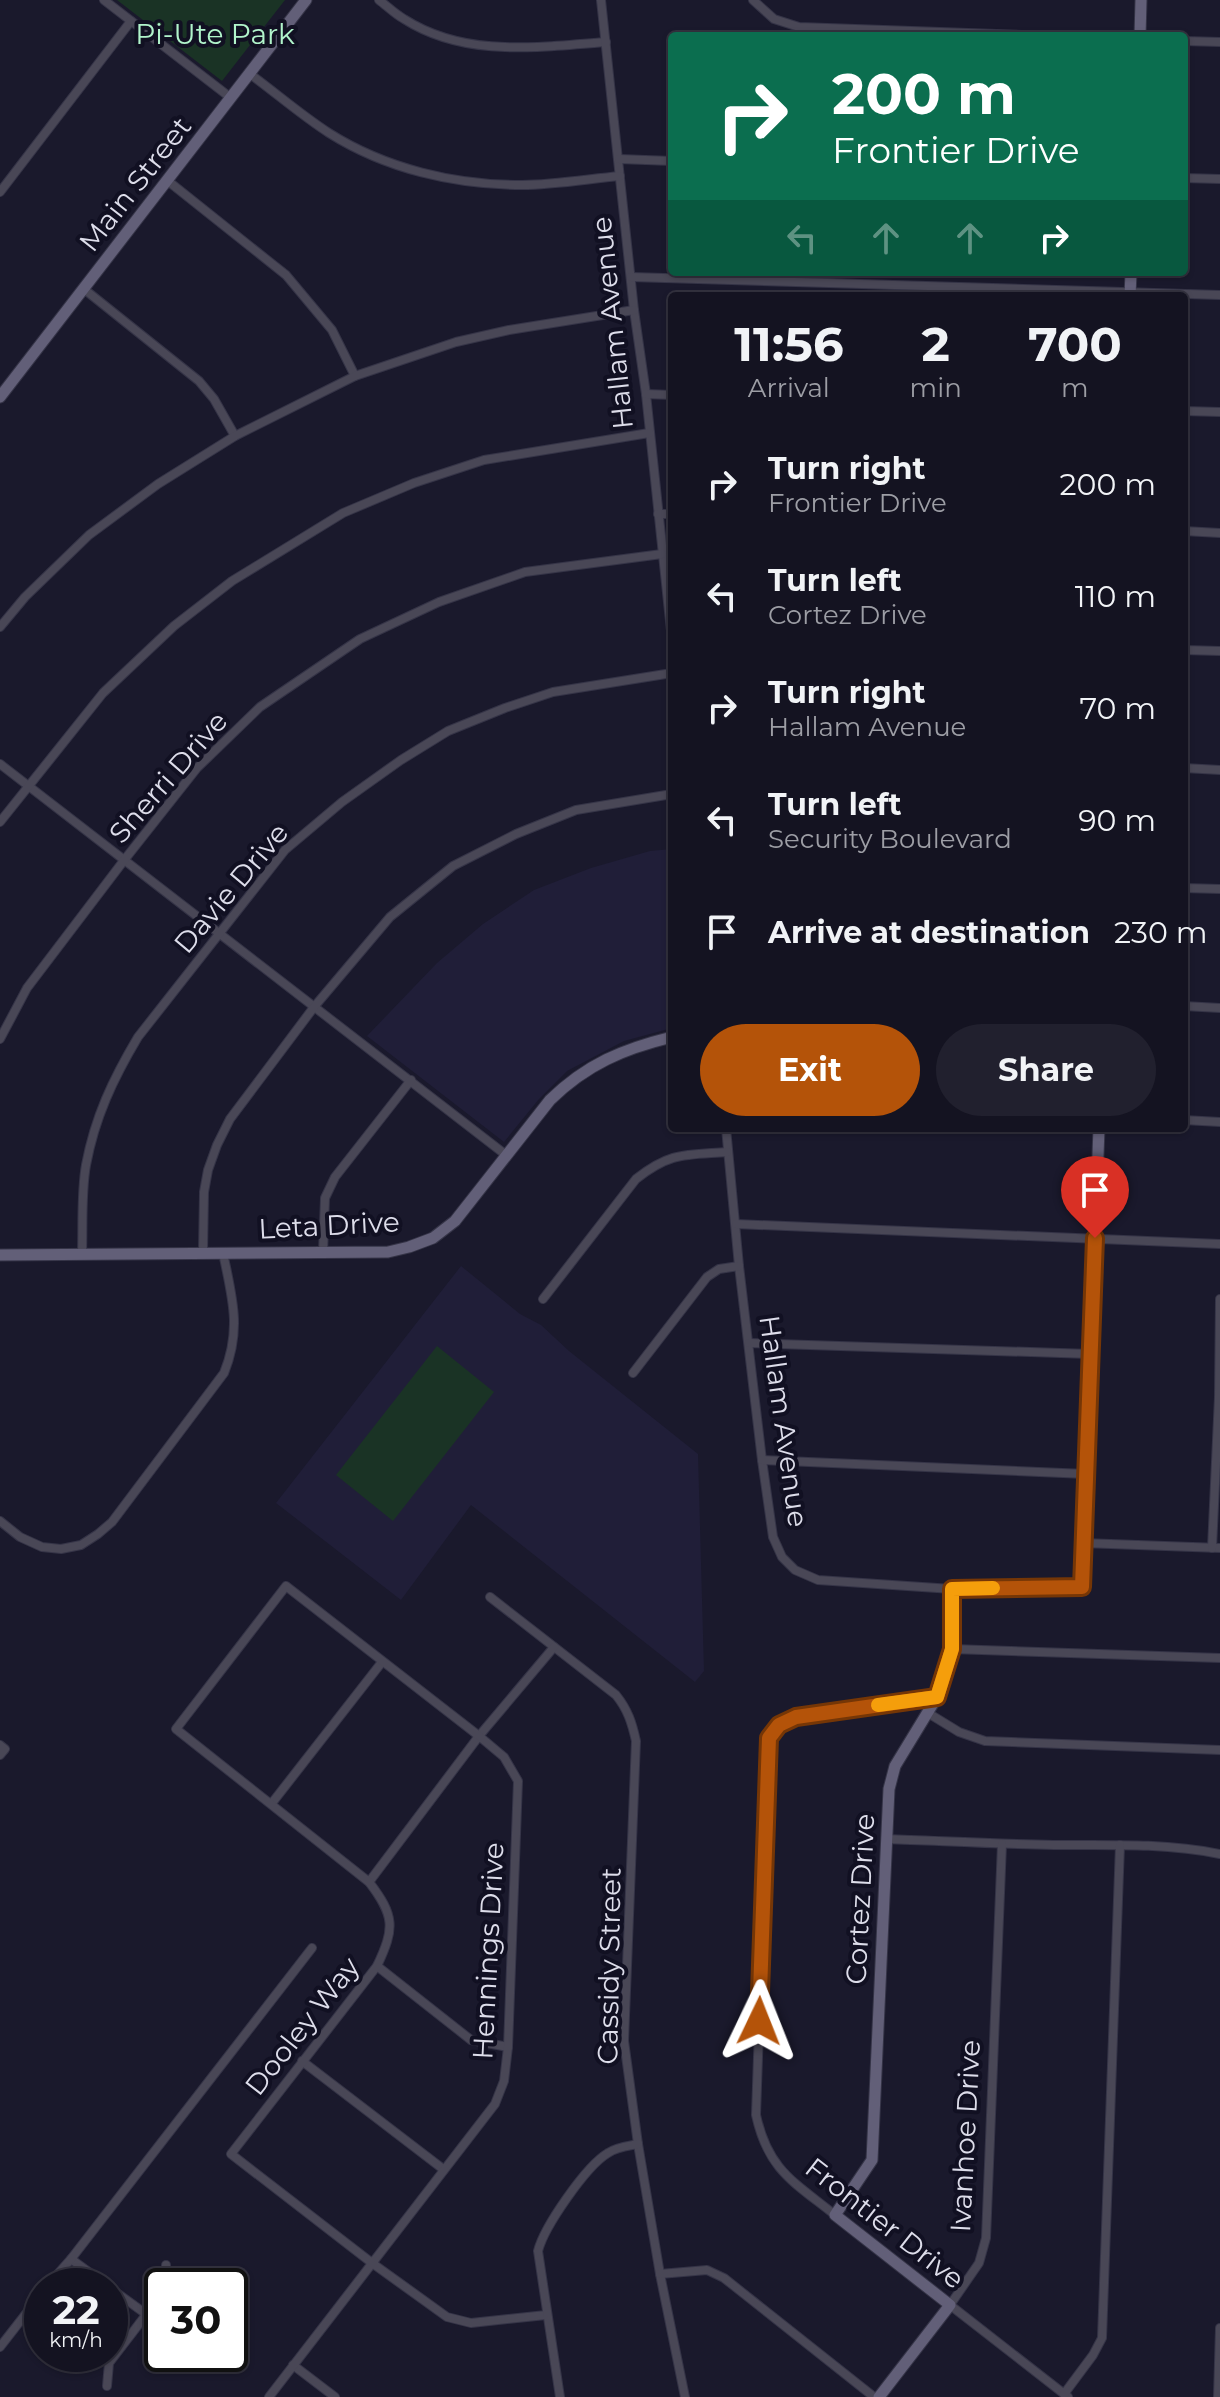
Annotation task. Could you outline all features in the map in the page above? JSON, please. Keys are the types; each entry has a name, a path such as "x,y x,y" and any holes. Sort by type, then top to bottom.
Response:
{"street":[{"path":"104,0 231,98"},
{"name":"Main Street","path":"0,397 306,0"},
{"path":"379,0 404,19 432,34 476,46 516,49 606,42"},
{"name":"Hallam Avenue","path":"601,0 668,602"},
{"path":"753,0 774,19 799,27 938,32"},
{"path":"1140,32 1141,0"},
{"path":"0,192 131,21"},
{"path":"1188,41 1220,42"},
{"path":"250,74 329,133 362,151 410,170 473,184 525,185 620,176"},
{"path":"619,159 668,161"},
{"path":"1188,178 1220,179"},
{"path":"168,181 286,275 332,330 355,376"},
{"path":"631,277 1071,292"},
{"path":"84,289 199,381 214,399 235,436"},
{"path":"1188,295 1220,295"},
{"path":"0,627 25,597 89,535 158,484 235,436 355,376 456,342 509,330 634,310"},
{"path":"646,394 668,395"},
{"path":"1188,411 1220,412"},
{"path":"0,822 103,693 174,626 232,581 343,513 414,483 484,460 649,433"},
{"path":"658,514 668,514"},
{"path":"1188,531 1220,533"},
{"name":"Sherri Drive","path":"0,1039 27,988 125,859 197,768 260,707 360,639 439,602 525,572 662,554"},
{"path":"1188,650 1220,651"},
{"name":"Davie Drive","path":"82,1254 86,1167 101,1107 138,1037 285,850 342,802 448,731 553,692 668,674"},
{"path":"0,764 506,1155"},
{"path":"1188,768 1220,770"},
{"path":"203,1253 204,1192 208,1170 230,1119 314,1007 390,917 453,866 516,834 576,810 668,795"},
{"path":"1188,888 1220,889"},
{"path":"1188,1006 1220,1008"},
{"name":"Leta Drive","path":"0,1255 388,1252 409,1247 433,1238 455,1221 550,1100 567,1084 608,1058 668,1038"},
{"path":"323,1253 325,1198 335,1177 411,1080"},
{"path":"1188,1120 1220,1122"},
{"name":"Hallam Avenue","path":"726,1132 762,1460 773,1537 782,1557 795,1570 818,1580 952,1589 1082,1587 1083,1543"},
{"path":"1099,1132 1083,1543 1216,1548 1220,1299"},
{"path":"543,1299 636,1179 652,1166 672,1156 727,1152"},
{"path":"736,1224 1220,1244"},
{"path":"0,1521 20,1537 42,1547 61,1549 81,1545 112,1522 224,1373 232,1353 235,1312 223,1253"},
{"path":"633,1373 707,1277 719,1269 739,1266"},
{"path":"749,1343 1090,1354"},
{"path":"762,1460 1086,1474"},
{"name":"Hennings Drive","path":"269,2397 495,2104 504,2081 508,2047 518,1781 504,1757 286,1586"},
{"name":"Dooley Way","path":"286,1586 176,1729 369,1882 385,1902 390,1924 388,1943 377,1966 231,2154 447,2317 471,2323 546,2315"},
{"name":"Cortez Drive","path":"835,2215 872,2160 889,1789 895,1766 937,1697 952,1649 952,1589"},
{"name":"Cassidy Street","path":"490,1597 616,1695 632,1722 636,1741 624,2041 660,2274 685,2397"},
{"path":"369,1882 479,1736 554,1647"},
{"path":"952,1649 1220,1658"},
{"path":"272,1803 382,1662"},
{"name":"Frontier Drive","path":"937,1697 796,1717 779,1725 769,1738 756,2115 761,2139 779,2170 1061,2394"},
{"path":"928,1713 959,1732 985,1741 1220,1750"},
{"path":"0,1745 5,1749 0,1755"},
{"path":"887,1839 1120,1845 1220,1854"},
{"name":"Ivanhoe Drive","path":"877,2397 979,2263 986,2238 1002,1844"},
{"path":"1061,2394 1093,2355 1102,2338 1120,1845"},
{"path":"63,2268 312,1948"},
{"path":"377,1966 471,2040 508,2047"},
{"path":"302,2061 443,2169"},
{"path":"560,2397 538,2251 541,2236 594,2163 611,2150 638,2144"},
{"path":"71,2259 83,2268"},
{"path":"660,2274 707,2270 724,2278 877,2397"},
{"path":"0,2347 24,2316"},
{"path":"107,2386 109,2363 144,2317"},
{"path":"1218,2397 1220,2328"},
{"path":"293,2365 335,2397"}],"shaded area":[{"path":"668,849 668,1029 624,1041 567,1071 504,1142 367,1036 437,963 483,924 534,890 591,868 650,851"},
{"path":"461,1266 520,1314 541,1325 698,1454 704,1671 695,1682 471,1505 401,1600 276,1503"}],"green space":[{"name":"Pi-Ute Park","path":"117,0 285,0 222,81"},
{"path":"437,1346 494,1392 393,1521 336,1475"}],"slow traffic":[{"path":"878,1705 937,1697 952,1649 952,1589 993,1588"}],"route":[{"path":"759,2021 769,1738 779,1725 796,1717 937,1697 952,1649 952,1589 1082,1587 1095,1238"}]}
